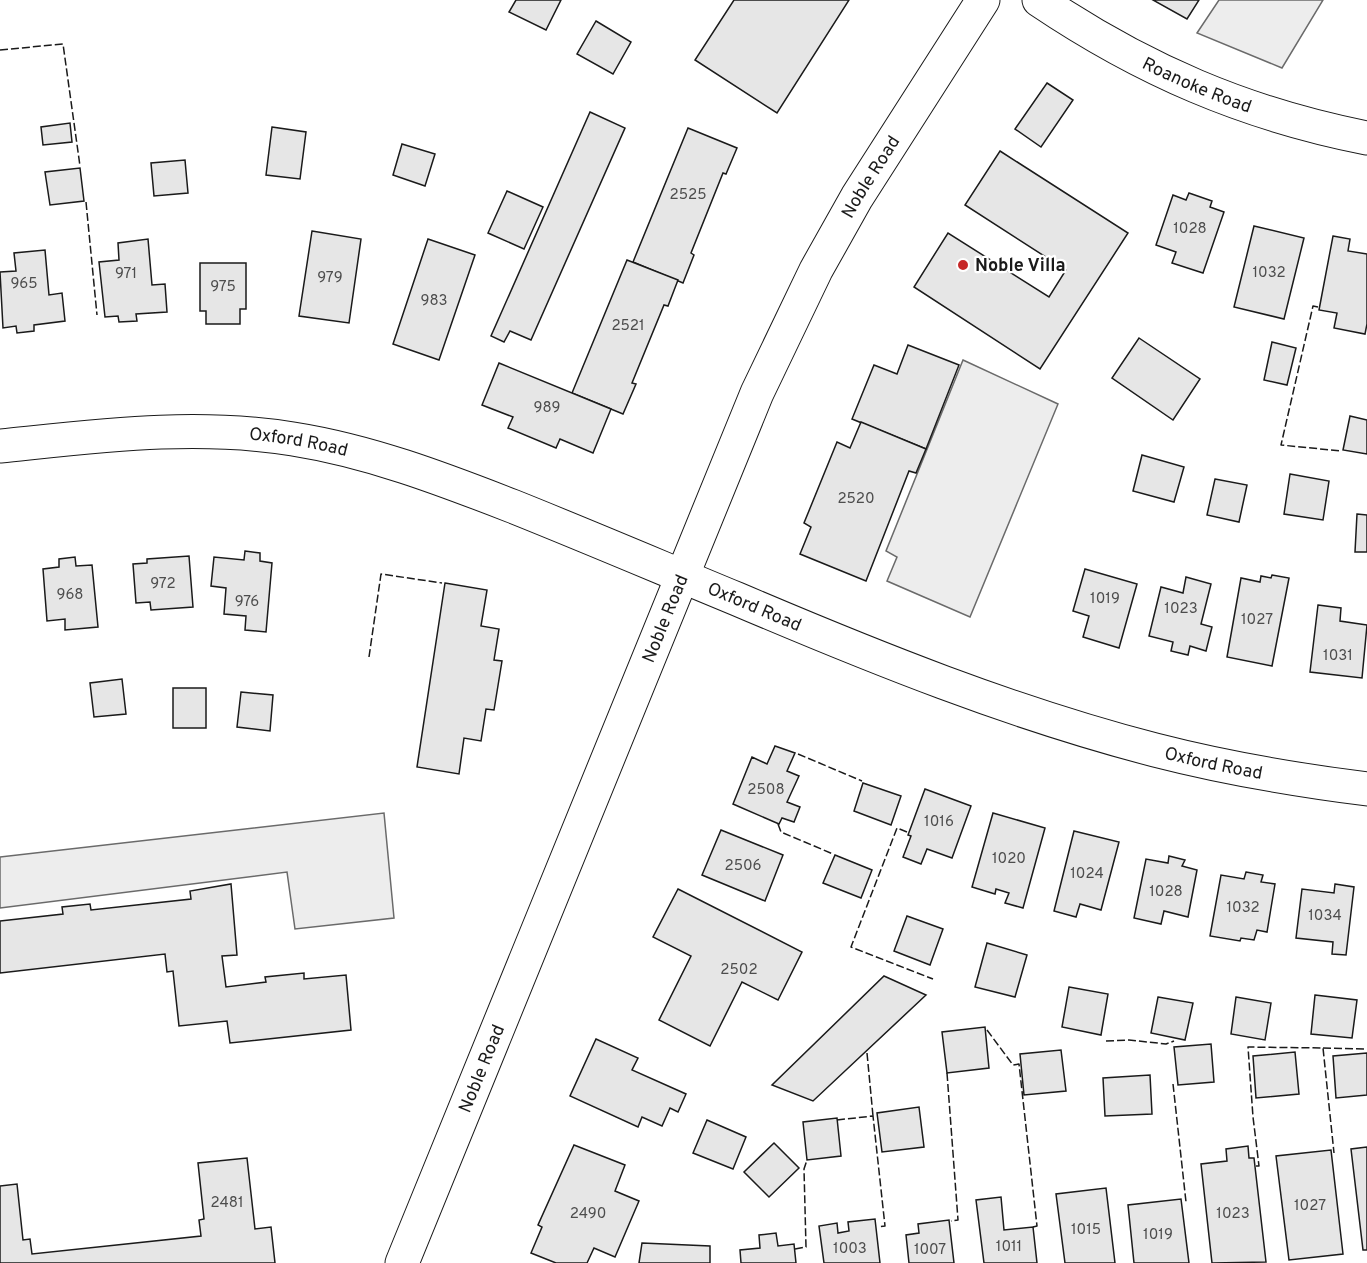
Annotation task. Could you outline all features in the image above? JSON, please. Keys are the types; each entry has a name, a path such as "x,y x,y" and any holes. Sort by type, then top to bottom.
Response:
{"street":[{"name":"Noble Road","path":"402,1263 757,393 816,270 877,164 983,0"},
{"name":"Roanoke Road","path":"1039,0 1161,72 1192,86 1266,113 1367,138"},
{"name":"Oxford Road","path":"0,446 182,430 234,432 297,439 352,451 436,477 609,544 943,682 1079,729 1158,751 1230,767 1303,781 1367,789"}],"shaded area":[{"path":"1219,0 1323,0 1282,68 1197,33"},
{"path":"963,360 1058,404 970,617 887,581 897,557 886,551"},
{"path":"384,813 394,918 295,929 287,872 0,908 0,857"}],"building":[{"path":"516,0 561,0 546,30 509,12"},
{"path":"734,0 849,0 777,113 695,60"},
{"path":"1153,0 1199,0 1187,19"},
{"path":"596,21 631,42 613,74 577,54"},
{"path":"1047,83 1073,100 1041,147 1015,129"},
{"path":"590,112 625,128 531,340 510,331 504,342 491,336"},
{"path":"70,123 72,142 43,145 41,127"},
{"path":"272,127 306,132 300,179 266,175"},
{"path":"688,128 737,148 726,174 723,173 691,253 694,255 683,283 633,262"},
{"path":"402,144 435,154 425,186 393,175"},
{"name":"Noble Villa","path":"1000,151 1128,233 1040,369 914,287 948,233 1049,297 1066,270 965,205"},
{"path":"185,160 188,193 154,196 151,163"},
{"path":"80,168 84,201 50,205 45,172"},
{"path":"507,191 543,207 524,249 488,233"},
{"path":"1189,193 1212,201 1210,207 1224,212 1203,273 1172,263 1176,252 1156,245 1173,195 1186,200"},
{"path":"1254,226 1304,238 1284,319 1234,307"},
{"path":"312,231 361,239 349,323 299,316"},
{"path":"1333,236 1350,239 1348,251 1367,254 1365,334 1334,328 1337,313 1319,310"},
{"path":"148,239 152,285 165,284 167,312 136,314 137,321 119,322 118,316 105,317 99,262 119,260 118,243"},
{"path":"428,239 475,255 439,360 393,344"},
{"path":"45,250 49,295 62,293 65,321 34,325 34,331 17,333 16,326 3,328 0,272 16,271 14,253"},
{"path":"627,260 678,280 668,306 664,305 632,383 636,384 623,414 572,393"},
{"path":"200,263 246,263 246,309 240,309 240,324 206,324 206,311 200,311"},
{"path":"1139,338 1200,379 1173,420 1112,378"},
{"path":"1272,342 1296,348 1287,385 1264,380"},
{"path":"908,345 959,365 926,449 852,419 874,365 897,374"},
{"path":"499,363 611,409 593,453 560,439 556,448 508,428 513,417 482,405"},
{"path":"1350,416 1367,420 1367,454 1343,450"},
{"path":"861,422 926,449 916,473 909,471 866,581 800,554 811,527 804,523 837,442 850,448"},
{"path":"1142,455 1184,467 1174,502 1133,491"},
{"path":"1290,474 1329,481 1323,520 1284,514"},
{"path":"1215,479 1247,485 1239,522 1207,515"},
{"path":"1357,514 1367,515 1367,552 1355,552"},
{"path":"245,551 260,553 260,561 272,563 266,632 245,630 246,616 224,614 226,588 211,586 214,557 244,560"},
{"path":"189,556 193,607 151,610 150,602 136,603 133,564 147,563 147,559"},
{"path":"75,557 76,566 92,565 98,627 65,630 65,619 47,621 43,569 59,567 59,559"},
{"path":"1085,569 1137,584 1119,648 1083,637 1089,616 1073,611"},
{"path":"1272,575 1289,578 1272,666 1227,657 1241,578 1260,582 1261,576 1271,578"},
{"path":"1186,577 1211,584 1201,624 1212,627 1206,651 1190,646 1188,655 1171,651 1173,642 1149,636 1161,587 1183,593"},
{"path":"445,583 487,590 481,626 499,629 494,660 502,661 494,710 486,709 481,741 464,738 459,774 417,767"},
{"path":"1318,605 1341,608 1340,621 1367,625 1362,678 1310,672"},
{"path":"122,679 126,714 94,717 90,683"},
{"path":"173,688 206,688 206,728 173,728"},
{"path":"241,692 273,695 270,731 237,727"},
{"path":"775,746 795,753 787,771 799,776 787,802 800,807 794,822 782,818 779,824 733,804 752,757 767,764"},
{"path":"863,783 901,796 891,825 854,811"},
{"path":"925,789 971,806 952,858 927,849 921,864 903,857 911,836 908,835"},
{"path":"993,813 1045,828 1023,908 1005,903 1009,893 996,889 995,894 972,887"},
{"path":"721,830 783,855 765,901 702,875"},
{"path":"1074,831 1119,842 1101,910 1080,904 1076,917 1054,911"},
{"path":"835,855 872,870 861,898 823,883"},
{"path":"1169,856 1185,860 1182,866 1197,870 1188,917 1164,911 1161,924 1134,918 1146,859 1168,863"},
{"path":"1246,872 1263,875 1261,882 1275,884 1267,932 1257,930 1254,940 1241,938 1240,941 1210,936 1221,875 1244,879"},
{"path":"231,884 237,955 222,956 226,987 266,982 265,977 304,973 304,979 346,975 351,1030 230,1043 227,1021 179,1026 173,971 167,972 165,954 0,973 0,921 63,914 62,907 90,904 91,910 191,899 190,891"},
{"path":"1335,884 1354,887 1346,955 1332,954 1333,942 1296,938 1302,889 1334,893"},
{"path":"678,889 802,952 778,1000 742,982 710,1046 659,1020 691,956 653,937"},
{"path":"907,916 943,929 930,965 894,951"},
{"path":"987,943 1027,955 1015,997 975,987"},
{"path":"884,976 926,995 813,1101 772,1085"},
{"path":"1069,987 1108,994 1101,1035 1062,1027"},
{"path":"1315,995 1357,1000 1352,1038 1311,1034"},
{"path":"1158,997 1193,1003 1185,1040 1151,1033"},
{"path":"1236,997 1271,1003 1265,1040 1231,1034"},
{"path":"985,1027 989,1068 947,1073 942,1032"},
{"path":"596,1039 638,1058 632,1070 686,1094 678,1112 670,1108 662,1126 642,1117 638,1127 570,1096"},
{"path":"1211,1044 1214,1082 1178,1085 1174,1047"},
{"path":"1061,1050 1066,1091 1024,1095 1020,1054"},
{"path":"1295,1052 1299,1094 1256,1098 1253,1056"},
{"path":"1367,1053 1367,1095 1336,1098 1333,1056"},
{"path":"1150,1075 1152,1114 1105,1116 1103,1078"},
{"path":"919,1107 924,1147 882,1152 877,1113"},
{"path":"837,1118 841,1156 807,1160 803,1122"},
{"path":"707,1120 746,1137 733,1169 693,1153"},
{"path":"774,1143 799,1168 769,1197 744,1172"},
{"path":"574,1145 625,1165 615,1191 639,1201 615,1257 594,1248 587,1263 556,1263 531,1253 542,1227 538,1225"},
{"path":"1248,1146 1249,1158 1254,1158 1266,1262 1212,1263 1201,1164 1227,1161 1226,1149"},
{"path":"1367,1147 1367,1250 1363,1250 1351,1149"},
{"path":"1331,1150 1343,1254 1289,1260 1276,1156"},
{"path":"247,1158 255,1229 271,1227 275,1263 0,1263 0,1186 17,1184 23,1240 30,1239 32,1254 201,1236 199,1220 204,1219 198,1163"},
{"path":"1106,1188 1115,1263 1065,1263 1056,1194"},
{"path":"1001,1197 1004,1230 1033,1227 1037,1263 984,1263 976,1200"},
{"path":"1181,1199 1189,1263 1134,1263 1128,1205"},
{"path":"875,1219 880,1263 824,1263 819,1226 837,1223 838,1233 849,1231 848,1222"},
{"path":"949,1220 954,1263 909,1263 906,1235 919,1233 918,1224"},
{"path":"776,1233 778,1246 794,1244 796,1263 741,1263 740,1250 760,1248 759,1235"},
{"path":"642,1243 710,1246 710,1263 639,1263"}],"fence":[{"path":"0,50 63,44 80,166"},
{"path":"86,202 97,315"},
{"path":"1318,307 1313,306 1281,445 1341,451"},
{"path":"369,657 381,574 442,583"},
{"path":"798,754 862,781"},
{"path":"778,824 781,832 833,854"},
{"path":"907,832 897,828 851,947 933,979"},
{"path":"987,1030 1013,1065 1019,1064 1037,1226 1033,1227"},
{"path":"1106,1041 1129,1040 1166,1044 1174,1041"},
{"path":"1256,1166 1259,1166 1248,1047 1323,1048 1334,1153"},
{"path":"1323,1048 1367,1049"},
{"path":"867,1053 873,1116"},
{"path":"947,1073 958,1220 951,1221"},
{"path":"1173,1084 1186,1202"},
{"path":"837,1120 873,1116 885,1226 878,1227"},
{"path":"795,1249 806,1247 804,1169 807,1160"}],"place":[{"name":"Noble Villa","path":"963,265"}]}
